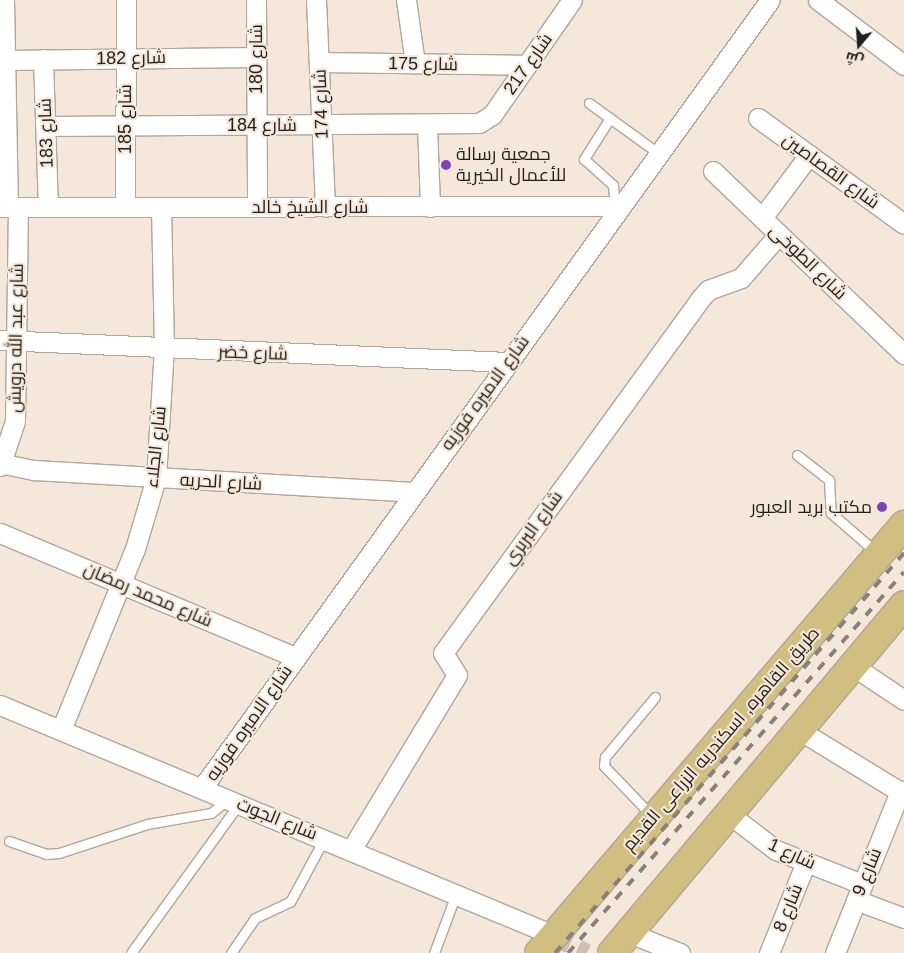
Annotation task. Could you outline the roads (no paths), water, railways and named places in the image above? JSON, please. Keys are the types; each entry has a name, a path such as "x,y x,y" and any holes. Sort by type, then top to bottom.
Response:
{"main road":[{"name":"طريق القاهره, اسكندريه الزراعى القديم","path":"546,944 904,525"},
{"path":"620,943 853,666 902,613"}],"street":[{"name":"شارع عبد الله درويش","path":"0,464 15,421 8,340 9,207 3,126 4,0"},
{"name":"شارع 185","path":"125,207 126,0"},
{"name":"شارع 180","path":"256,0 257,207"},
{"name":"شارع 174","path":"316,0 325,207"},
{"path":"406,0 415,64"},
{"name":"شارع 217","path":"479,123 492,115 572,0"},
{"name":"شارع الاميره فوزيه","path":"202,788 617,206 770,0"},
{"path":"818,0 904,65"},
{"name":"شارع 182","path":"5,60 256,57"},
{"name":"شارع 183","path":"44,59 48,207"},
{"name":"شارع 175","path":"319,62 527,66"},
{"name":"شارع القصاصين","path":"758,118 904,224"},
{"name":"شارع 184","path":"46,126 479,123"},
{"path":"427,124 430,207"},
{"path":"762,218 809,155"},
{"name":"شارع الطوخى","path":"712,170 904,354"},
{"name":"شارع الشيخ خالد","path":"9,207 617,206"},
{"name":"شارع الجلاء","path":"60,730 122,583 156,478 164,349 161,207"},
{"name":"شارع البربري","path":"350,850 457,675 443,653 700,299 708,290 741,278 779,234"},
{"name":"شارع خضر","path":"8,340 164,349 507,362"},
{"name":"شارع الحريه","path":"0,464 34,470 413,492"},
{"name":"شارع محمد رمضان","path":"0,533 122,583 295,658"},
{"path":"853,666 904,700"},
{"name":"شارع الجوت","path":"0,705 456,894 546,944"},
{"path":"799,730 902,793"},
{"name":"شارع 9","path":"835,953 902,793"},
{"name":"شارع 1","path":"728,814 768,845 806,862 904,918"},
{"name":"شارع 8","path":"770,953 806,862"},
{"path":"620,943 680,953"}],"lane":[{"path":"589,103 658,153"},
{"path":"610,118 584,159 613,185 617,206"},
{"path":"797,455 829,480 831,513 879,554"},
{"path":"654,697 605,758 604,766 654,818"},
{"path":"8,841 46,854 59,853 147,824 211,813 234,801"},
{"path":"131,953 234,801"},
{"path":"231,953 254,918 290,902 324,839"},
{"path":"434,953 456,894"}],"tunnel":[{"path":"553,935 587,953"}],"railway":[{"path":"555,953 904,553"},
{"path":"568,953 904,572"}],"place":[{"name":"جمعية رسالة للأعمال الخيرية","path":"446,165"},
{"name":"مكتب بريد العبور","path":"882,507"}]}
